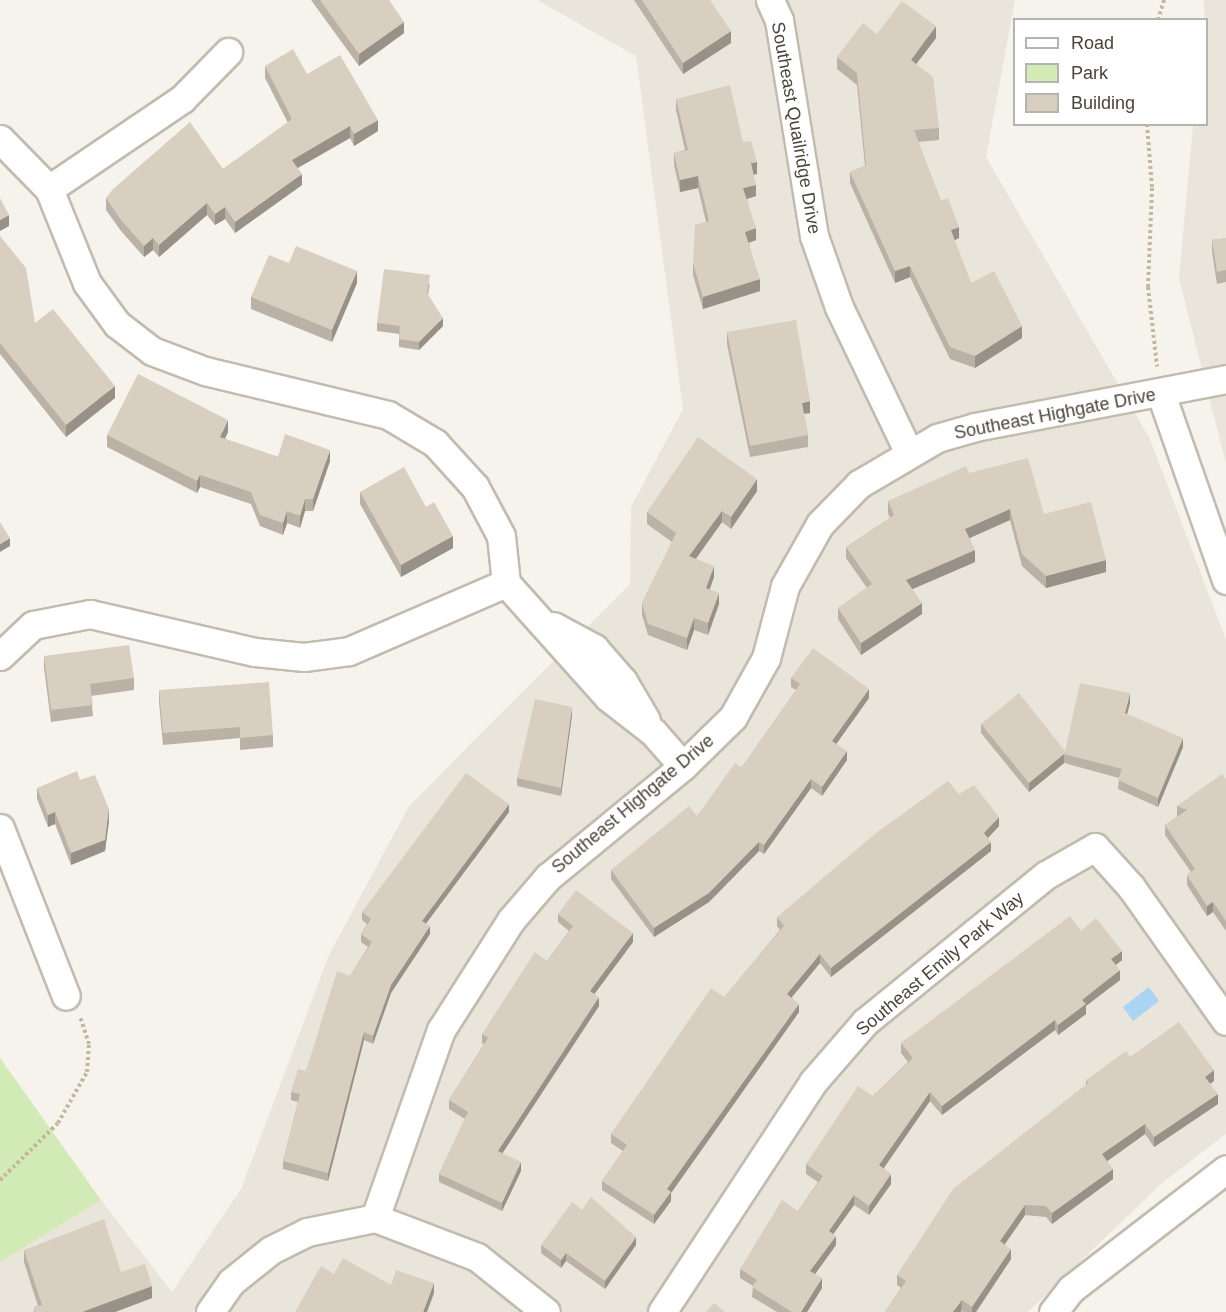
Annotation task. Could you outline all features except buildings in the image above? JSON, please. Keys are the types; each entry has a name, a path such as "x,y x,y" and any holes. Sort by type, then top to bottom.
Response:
{"street":[{"name":"Southeast Quailridge Drive","path":"770,0 779,20 814,236 839,307 909,453"},
{"path":"49,189 182,99 228,52"},
{"path":"0,139 49,189 87,283 117,324 152,351 205,371 387,415 435,443 475,487 501,536 506,583 542,619 594,648 623,681 653,732 683,766"},
{"name":"Southeast Highgate Drive","path":"375,1218 441,1030 511,920 548,877 683,766 733,717 766,658 785,586 820,524 860,484 909,453 975,427 1161,394 1226,378"},
{"path":"1161,394 1226,580"},
{"path":"0,656 33,625 90,614 255,652 304,657 349,651 506,583"},
{"path":"0,828 66,996"},
{"name":"Southeast Emily Park Way","path":"662,1312 813,1082 864,1022 1046,875 1095,847 1131,886 1226,1021"},
{"path":"1053,1312 1071,1289 1226,1169"},
{"path":"210,1312 231,1282 271,1250 307,1232 375,1218 477,1257 546,1312"}],"path":[{"path":"1159,18 1164,0"},
{"path":"1146,126 1152,188 1148,287 1161,394"},
{"path":"0,1180 47,1137 87,1072 89,1044 66,996"}],"shaded area":[{"path":"537,0 1015,0 986,157 1150,439 1226,640 1226,1134 1162,1183 1028,1312 0,1312 0,1262 101,1200 172,1292 241,1189 329,955 409,806 630,584 631,507 683,409 636,56"},
{"path":"1204,0 1226,0 1226,464 1179,278 1193,126 1208,126 1208,18 1204,18"}],"green space":[{"path":"0,1058 101,1200 0,1262"}],"water":[{"path":"1149,987 1159,1001 1133,1021 1123,1007"}]}
